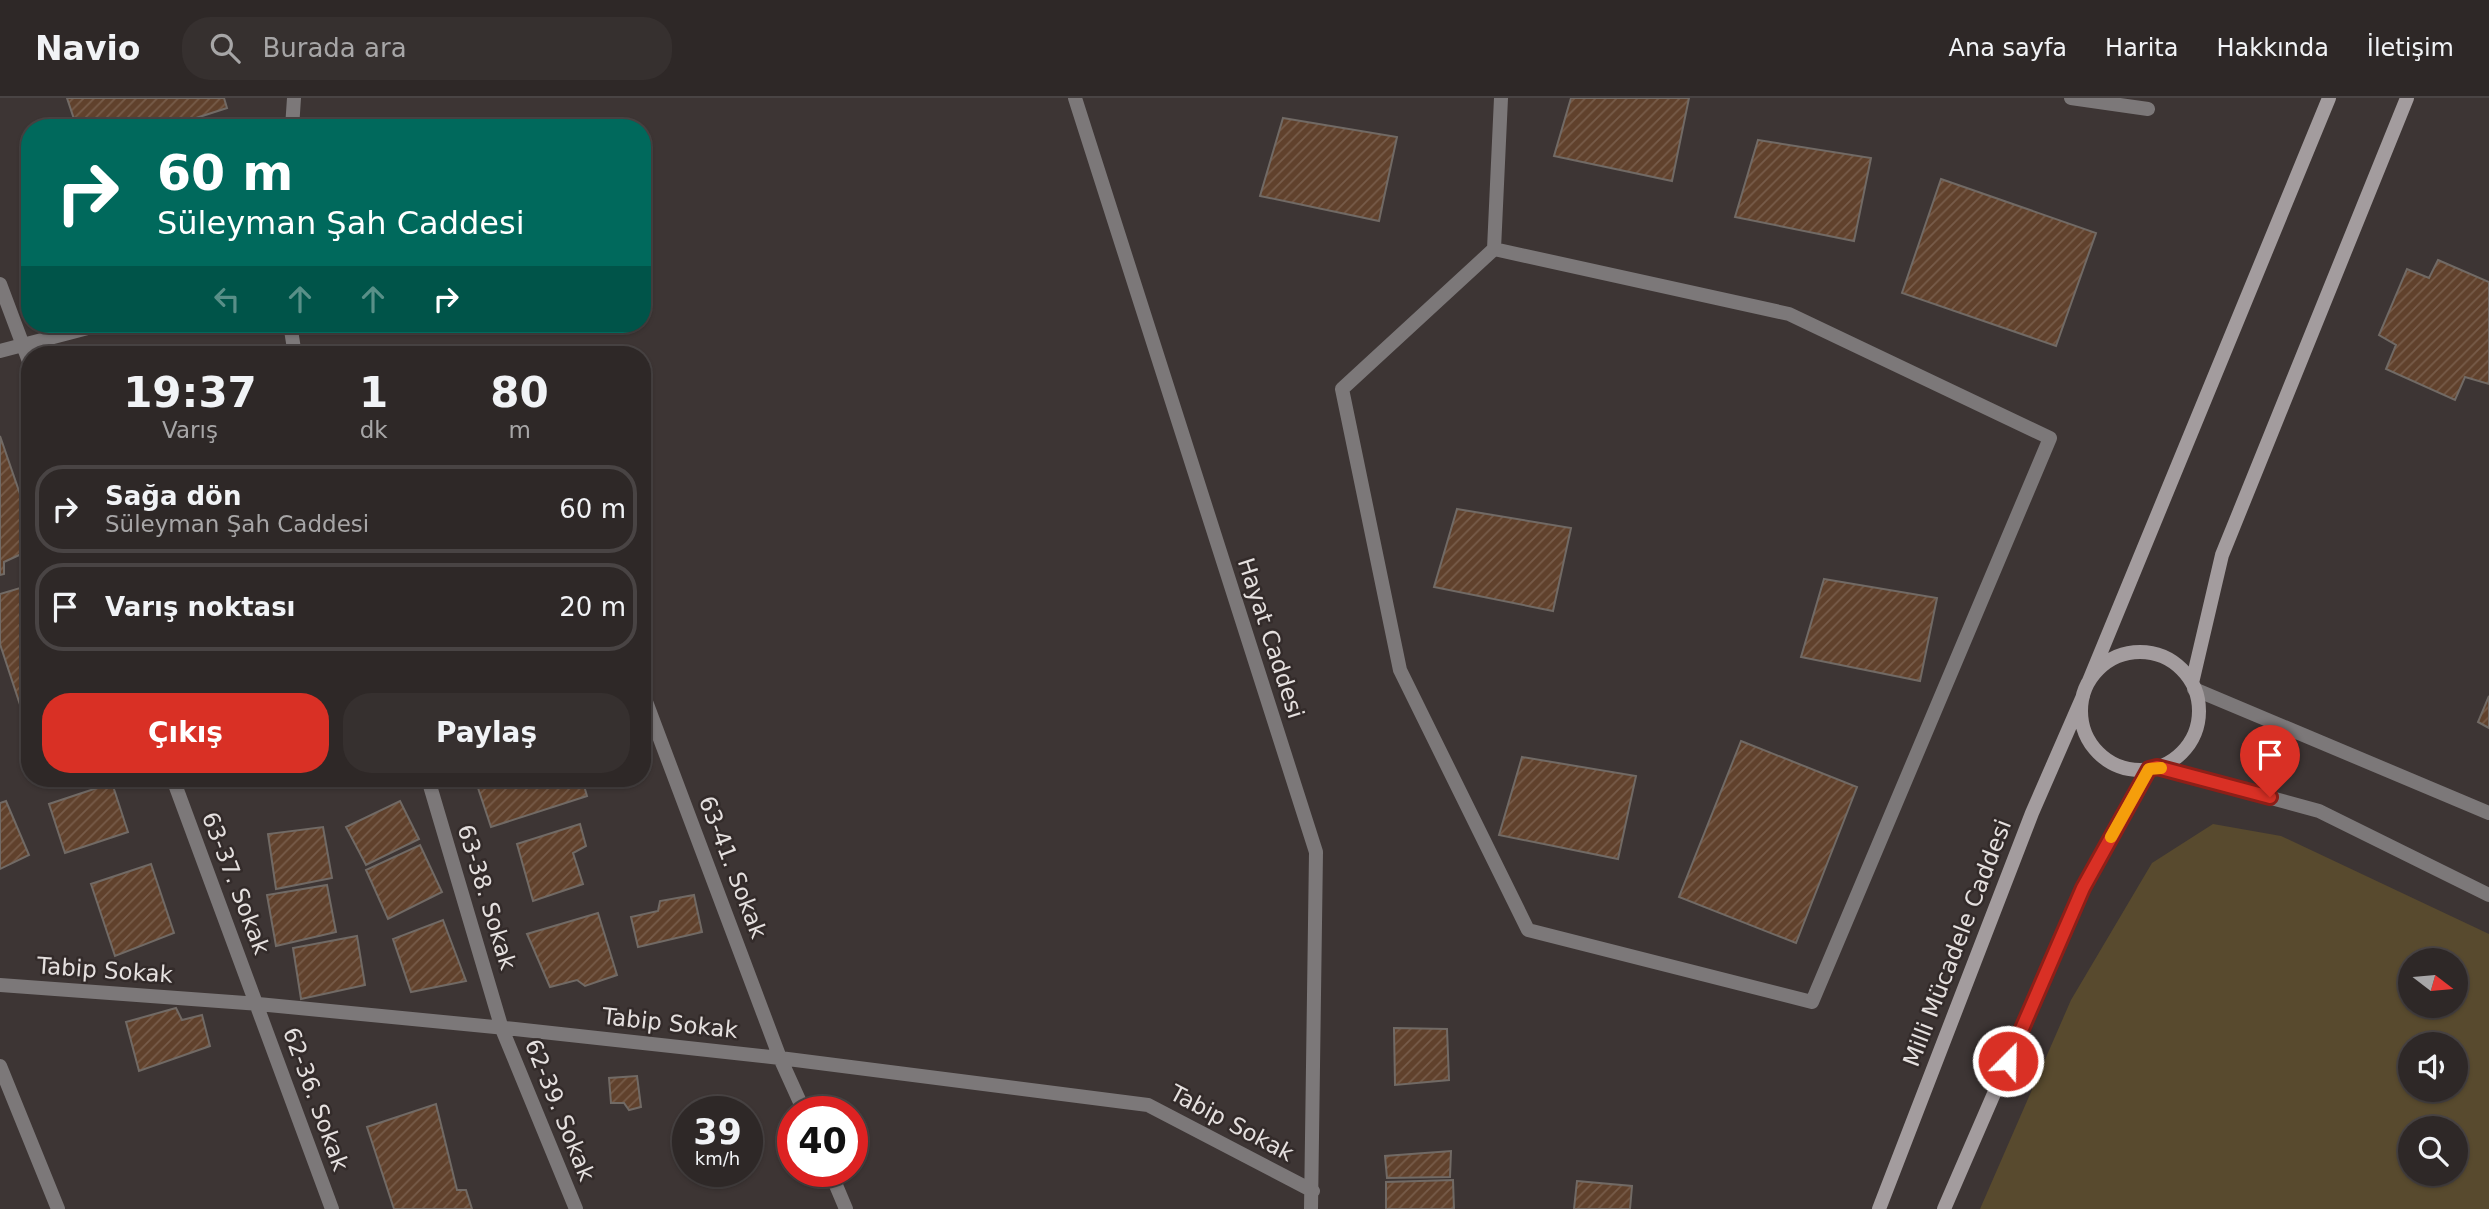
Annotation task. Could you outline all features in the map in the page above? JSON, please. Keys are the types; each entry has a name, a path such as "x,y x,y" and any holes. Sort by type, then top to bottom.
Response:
{"street":[{"path":"293,119 294,98"},
{"name":"Hayat Caddesi","path":"1075,98 1315,852 1311,1209"},
{"path":"1494,249 1789,314 2050,438 1812,1002 1528,930 1400,670 1342,389 1494,249 1501,98"},
{"path":"2071,98 2148,109"},
{"path":"2329,98 2083,696 2083,727 2100,754 2123,767 2153,768 2319,811 2489,895"},
{"path":"2193,686 2222,555 2407,98"},
{"path":"0,284 23,345"},
{"path":"0,351 69,333"},
{"path":"1944,1209 2083,888 2153,768 2180,754 2191,740 2197,723 2199,706 2193,686 2173,662 2143,652 2112,659 2090,681"},
{"path":"2193,686 2489,813"},
{"name":"Milli Mücadele Caddesi","path":"1879,1209 2032,813 2083,696"},
{"name":"63-41. Sokak","path":"651,715 780,1058 797,1096"},
{"name":"63-37. Sokak","path":"176,787 258,1004"},
{"name":"63-38. Sokak","path":"430,787 502,1029"},
{"name":"Tabip Sokak","path":"0,985 258,1004 780,1058 1149,1105 1313,1191"},
{"name":"62-36. Sokak","path":"258,1004 331,1209"},
{"name":"62-39. Sokak","path":"502,1029 576,1209"},
{"path":"0,1066 58,1209"},
{"path":"837,1187 846,1209"}],"shaded area":[{"path":"2213,824 2281,836 2489,934 2489,1209 1980,1209 2071,1000 2152,863"}],"building":[{"path":"67,98 224,98 227,108 193,119 74,119"},
{"path":"1571,98 1689,98 1672,181 1554,156"},
{"path":"1283,118 1397,137 1379,221 1260,196"},
{"path":"1758,140 1871,158 1854,241 1735,217"},
{"path":"1941,179 2096,233 2056,346 1902,293"},
{"path":"2438,260 2489,282 2489,384 2465,377 2455,400 2386,369 2396,345 2379,335 2407,269 2429,278"},
{"path":"0,436 21,497 21,554 4,562 4,574 0,575"},
{"path":"1457,509 1571,528 1553,611 1434,587"},
{"path":"1824,579 1937,598 1920,681 1801,657"},
{"path":"21,588 21,708 0,644 0,594"},
{"path":"2489,696 2489,728 2478,722"},
{"path":"1741,741 1857,787 1796,943 1679,897"},
{"path":"1522,757 1636,776 1618,859 1499,835"},
{"path":"100,787 113,787 128,832 65,853 49,804"},
{"path":"584,787 587,796 491,827 478,788"},
{"path":"6,801 29,855 0,869 0,803"},
{"path":"400,801 419,839 366,865 346,827"},
{"path":"580,824 586,846 573,853 583,884 533,901 517,844"},
{"path":"323,827 332,878 276,889 268,834"},
{"path":"420,845 442,892 388,919 366,870"},
{"path":"151,864 174,933 115,956 91,884"},
{"path":"327,885 336,932 276,946 267,895"},
{"path":"694,895 702,932 638,947 631,917 658,911 660,901"},
{"path":"598,913 617,975 585,986 577,980 550,987 527,934"},
{"path":"443,920 466,981 411,992 393,939"},
{"path":"357,936 365,985 301,999 293,948"},
{"path":"176,1008 182,1020 202,1015 210,1046 139,1071 126,1022"},
{"path":"1394,1028 1447,1029 1449,1080 1395,1085"},
{"path":"637,1076 641,1107 629,1110 624,1103 611,1103 609,1078"},
{"path":"436,1104 457,1190 466,1190 472,1209 394,1209 367,1127"},
{"path":"1451,1151 1450,1177 1387,1178 1385,1156"},
{"path":"1453,1180 1454,1209 1386,1209 1386,1182"},
{"path":"1577,1181 1632,1186 1630,1209 1574,1209"}],"slow traffic":[{"path":"2111,837 2149,769 2161,768"}],"route":[{"path":"2008,1061 2083,888 2149,769 2157,767 2270,797"}]}
